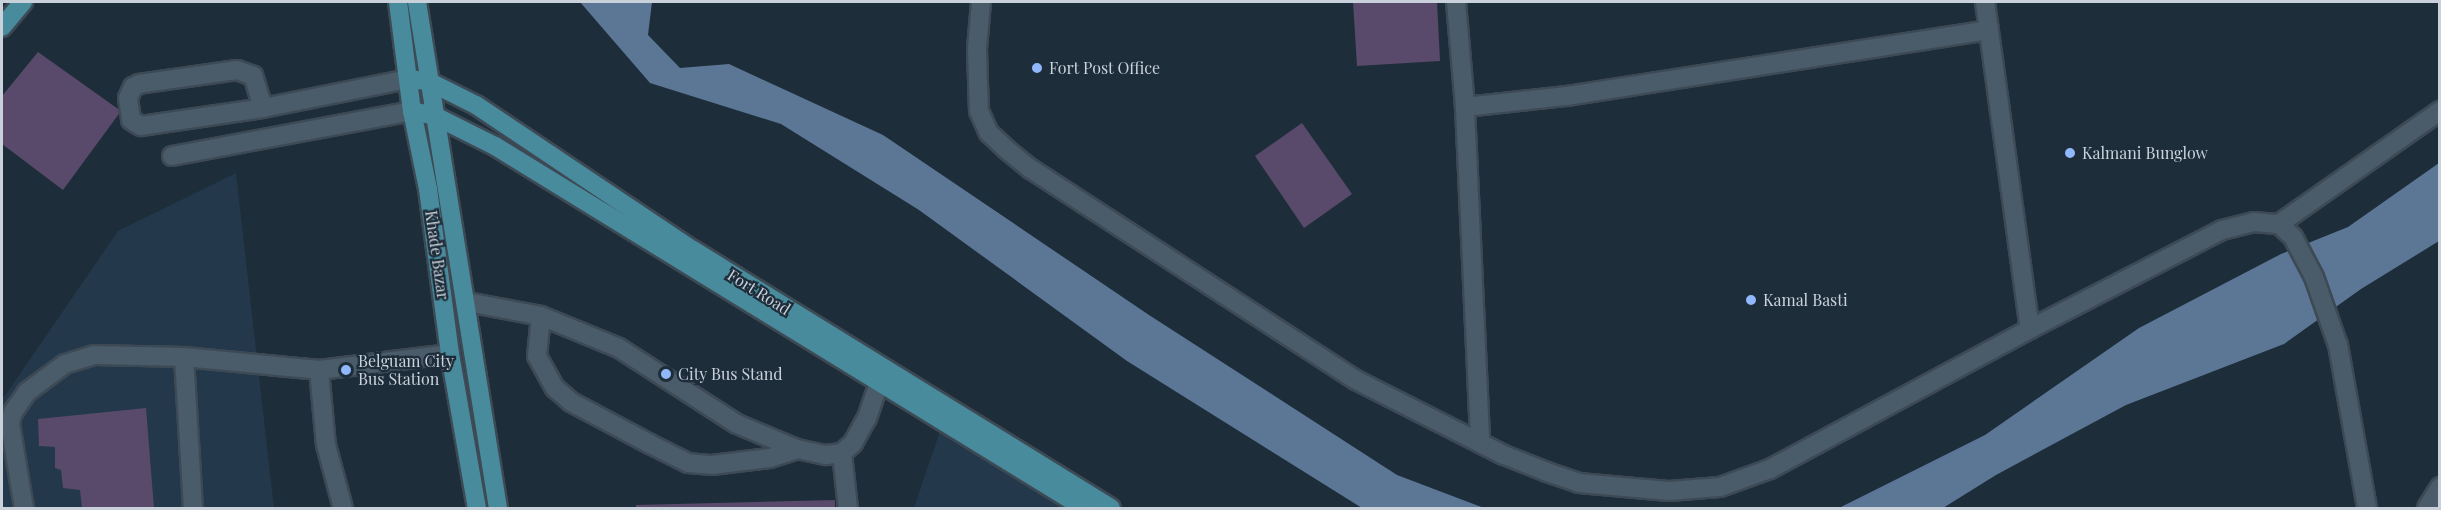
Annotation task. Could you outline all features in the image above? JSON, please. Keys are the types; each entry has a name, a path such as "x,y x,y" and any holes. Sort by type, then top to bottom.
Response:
{"main road":[{"path":"2,27 23,2"},
{"name":"Khade Bazar","path":"398,2 412,111 428,189 450,354 477,508"},
{"path":"417,2 428,81 467,302 498,508"},
{"name":"Fort Road","path":"408,79 428,81 476,105 882,377 1084,508"},
{"name":"Fort Road","path":"412,111 435,116 495,146 882,377 1111,508"}],"street":[{"path":"981,2 977,49 980,111 988,133 1006,149 1031,169 1356,380 1504,455 1579,483 1669,491 1720,487 1770,469 2030,329 2223,230 2254,222 2279,224 2293,237 2314,277 2338,345 2367,508"},
{"path":"1456,2 1465,107 1480,443"},
{"path":"1985,2 2030,329"},
{"path":"1465,107 1567,96 1989,30"},
{"path":"263,108 253,76 237,70 139,84 133,87 128,98 131,120 141,126 263,108 408,79"},
{"path":"172,156 412,111"},
{"path":"2279,224 2439,111"},
{"path":"467,302 541,316 619,348 737,424 797,449 826,456 842,453 853,443 867,418 882,377"},
{"path":"541,316 537,356 555,388 571,402 650,444 688,463 712,465 770,458 797,449"},
{"path":"24,508 10,423 18,402 27,392 65,364 95,355 184,357 319,370 450,354"},
{"path":"184,357 193,508"},
{"path":"319,370 326,445 343,508"},
{"path":"842,453 848,508"},
{"path":"2427,508 2439,487"}],"shaded area":[{"path":"580,2 652,2 648,35 680,68 729,64 883,135 1149,315 1397,475 1484,508 1362,508 1127,361 919,210 781,124 650,83"},
{"path":"2439,163 2439,241 2361,289 2284,344 2126,405 1996,475 1943,508 1839,508 1985,435 2139,328 2281,254 2348,227"},
{"path":"236,173 274,508 2,508 2,400 118,231"},
{"path":"941,428 1063,508 914,508"}],"building":[{"path":"1353,2 1437,2 1440,61 1357,66"},
{"path":"38,52 121,111 63,190 2,144 2,96"},
{"path":"1302,123 1352,194 1304,228 1255,156"},
{"path":"146,408 154,508 82,508 80,490 63,488 61,470 55,468 55,447 39,446 38,419"},
{"path":"835,500 835,508 636,508 636,505"}],"place":[{"name":"Fort Post Office","path":"1037,68"},
{"name":"Kalmani Bunglow","path":"2070,153"},
{"name":"Kamal Basti","path":"1751,300"},
{"name":"Belguam City Bus Station","path":"346,370"},
{"name":"City Bus Stand","path":"666,374"}]}
